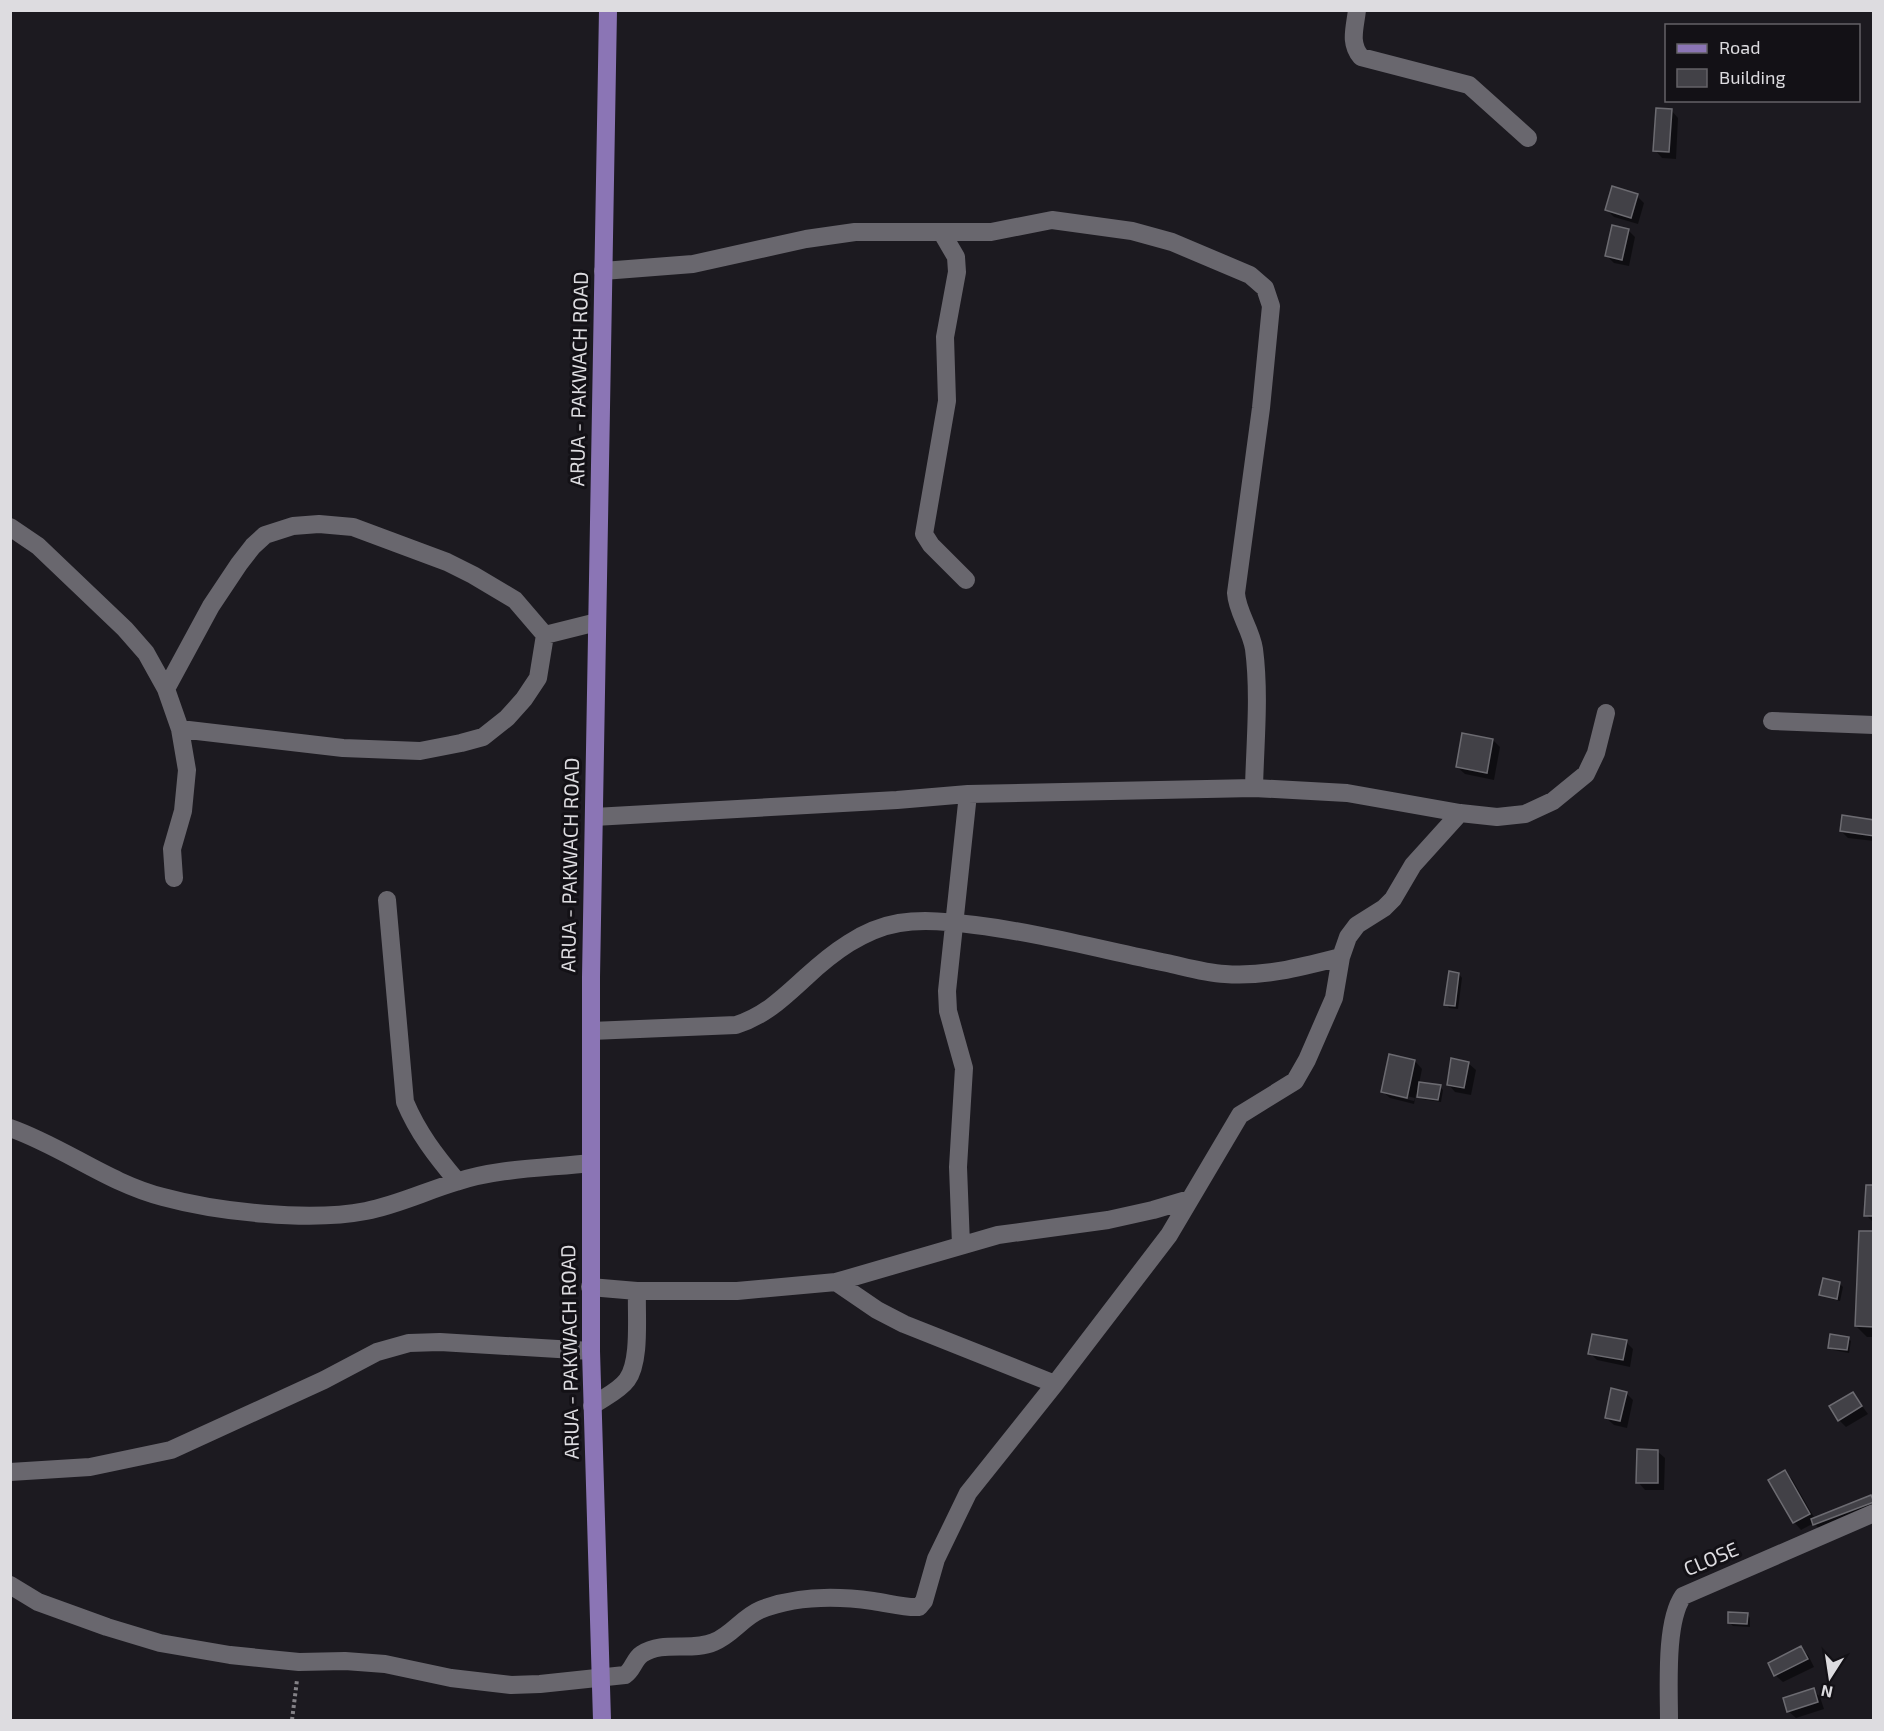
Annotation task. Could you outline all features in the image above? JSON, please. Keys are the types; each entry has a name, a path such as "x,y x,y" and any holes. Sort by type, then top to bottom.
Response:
{"main road":[{"name":"ARUA - PAKWACH ROAD","path":"602,1720 590,1287 594,817 608,10"}],"street":[{"path":"1357,10 1353,40 1361,57 1469,85 1528,138"},
{"path":"603,272 693,264 806,239 855,232 991,232 1052,220 1132,231 1172,242 1210,256 1250,275 1266,291 1271,306 1262,397 1236,592 1254,650 1256,689 1254,788"},
{"path":"942,233 956,256 957,272 945,337 947,401 924,534 931,545 966,580"},
{"path":"166,689 211,606 253,546 265,535 293,526 319,524 353,527 447,562 515,600 545,635 538,678 524,699 483,737 461,743 420,751 343,748 180,729"},
{"path":"10,527 38,546 125,629 146,654 166,689 180,729 187,770 183,811 172,849 174,878"},
{"path":"545,635 597,622"},
{"path":"594,817 886,801 968,794 1254,788 1347,793 1460,813 1497,817 1525,814 1553,801 1586,774 1596,753 1606,713"},
{"path":"1772,721 1874,725"},
{"path":"961,1245 958,1167 964,1068 947,1001 948,973 968,794"},
{"path":"10,1585 38,1602 160,1643 230,1655 299,1662 345,1661 385,1664 452,1678 511,1685 625,1675 637,1658 648,1651 716,1642 757,1611 790,1603 822,1597 841,1597 917,1608 921,1606 936,1559 968,1493 1055,1384 1168,1235 1240,1115 1291,1084 1298,1076 1334,998 1341,957 1348,937 1357,925 1384,908 1393,898 1413,865 1460,813"},
{"path":"387,900 405,1102 426,1143 457,1181"},
{"path":"591,1031 736,1025 756,1018 769,1010 808,975 859,936 882,926 900,922 955,922 1023,930 1122,954 1221,974 1269,974 1341,957"},
{"path":"10,1128 63,1151 134,1189 165,1198 276,1214 356,1213 417,1197 457,1181 500,1173 591,1163"},
{"path":"590,1287 637,1292 737,1291 836,1282 878,1272 961,1245 1026,1230 1108,1220 1190,1199"},
{"path":"836,1282 877,1310 903,1324 1055,1384"},
{"path":"592,1406 622,1384 632,1367 635,1351 637,1292"},
{"path":"10,1472 90,1467 171,1450 324,1380 377,1352 409,1342 440,1341 591,1351"},
{"name":"CLOSE","path":"1669,1720 1668,1680 1674,1615 1683,1596 1874,1513"}],"path":[{"path":"292,1720 299,1662"}],"building":[{"path":"1656,108 1672,109 1669,152 1653,151"},
{"path":"1612,186 1638,194 1631,218 1605,210"},
{"path":"1612,225 1629,229 1622,260 1605,256"},
{"path":"1462,733 1493,739 1487,773 1456,767"},
{"path":"1842,815 1874,820 1874,836 1840,831"},
{"path":"1449,971 1459,973 1455,1006 1444,1005"},
{"path":"1389,1054 1415,1060 1407,1098 1381,1092"},
{"path":"1451,1058 1469,1062 1464,1088 1447,1085"},
{"path":"1419,1082 1441,1085 1438,1100 1417,1097"},
{"path":"1866,1185 1874,1185 1874,1216 1864,1216"},
{"path":"1859,1231 1874,1231 1874,1327 1855,1326"},
{"path":"1823,1278 1840,1282 1837,1299 1819,1295"},
{"path":"1592,1334 1627,1340 1623,1360 1588,1354"},
{"path":"1830,1334 1849,1337 1847,1350 1828,1348"},
{"path":"1611,1388 1627,1392 1620,1421 1605,1418"},
{"path":"1853,1392 1862,1406 1838,1421 1829,1406"},
{"path":"1637,1449 1658,1450 1658,1483 1636,1483"},
{"path":"1785,1470 1810,1514 1793,1523 1768,1480"},
{"path":"1871,1495 1874,1502 1813,1525 1811,1519"},
{"path":"1728,1612 1748,1613 1747,1624 1728,1623"},
{"path":"1801,1646 1808,1659 1774,1676 1768,1663"},
{"path":"1814,1688 1818,1702 1787,1712 1783,1698"}]}
